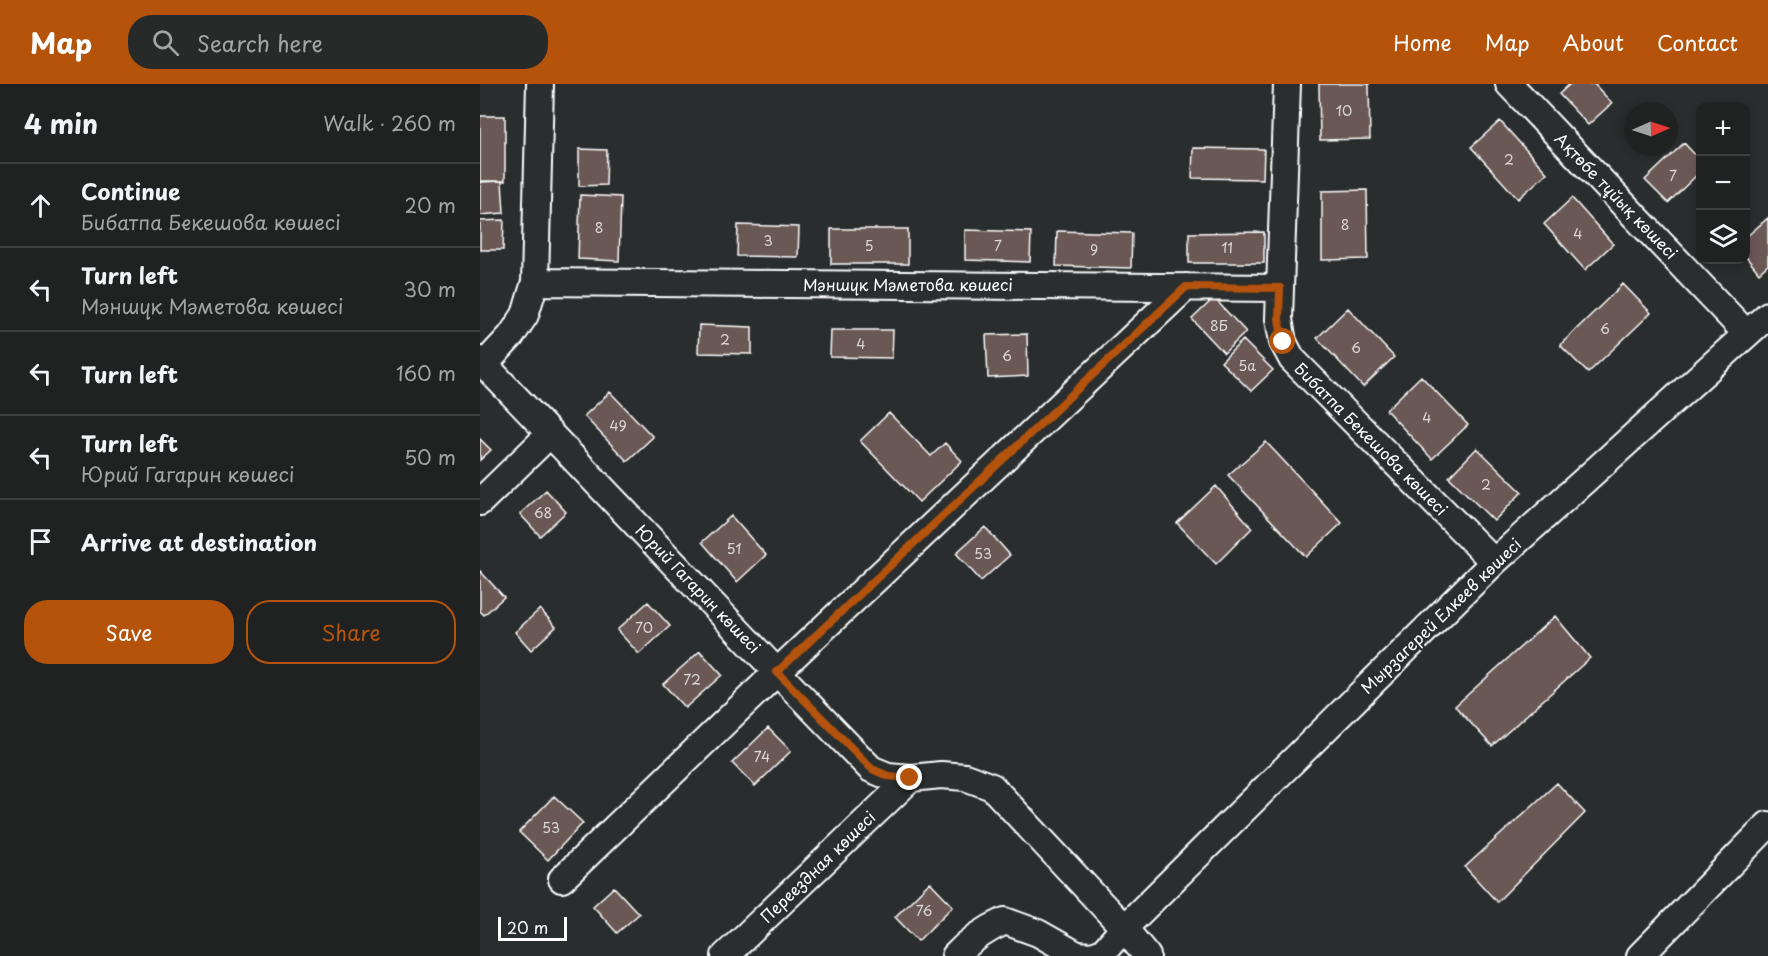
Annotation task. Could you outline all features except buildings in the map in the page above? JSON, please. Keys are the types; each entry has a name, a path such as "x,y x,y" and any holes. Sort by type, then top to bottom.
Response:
{"street":[{"path":"482,363 511,336 525,315 536,282 540,84"},
{"name":"Бибатпа Бекешова көшесі","path":"1287,84 1279,319 1283,342 1292,358 1494,562"},
{"name":"Ақтөбе тұйық көшесі","path":"1509,84 1747,334"},
{"name":"Мәншүк Мәметова көшесі","path":"536,282 1280,288"},
{"path":"562,879 777,672 1186,287"},
{"name":"Мырзагерей Елкеев көшесі","path":"955,956 962,948 991,927 1005,921 1038,933 1077,956 1092,956 1103,952 1124,928 1494,562 1768,315"},
{"name":"Юрий Гагарин көшесі","path":"482,363 872,769 888,776 910,778 941,775 965,777 992,787 1124,928 1147,956"},
{"path":"480,502 550,434"},
{"name":"Переездная көшесі","path":"724,956 910,778"},
{"path":"1640,956 1768,825"}],"route":[{"path":"910,778 888,776 872,769 777,672 1186,287 1280,288 1279,319 1283,342"}]}
